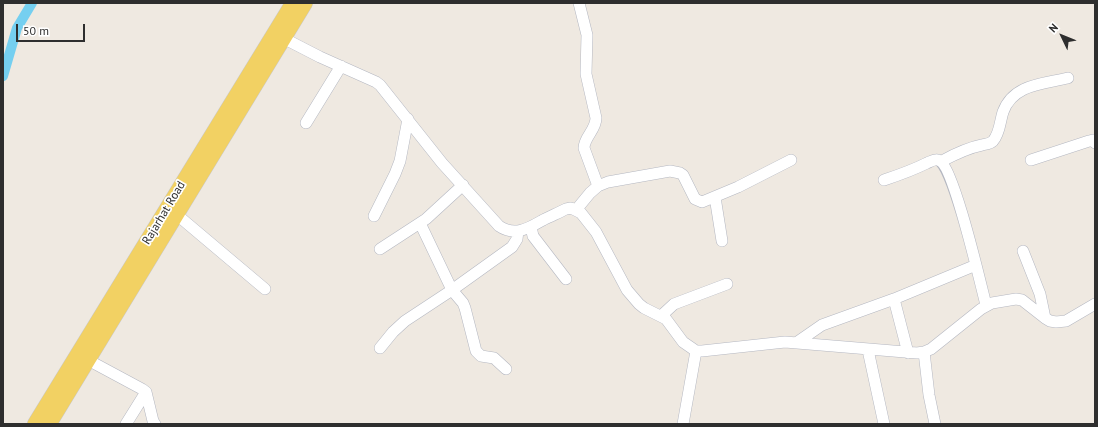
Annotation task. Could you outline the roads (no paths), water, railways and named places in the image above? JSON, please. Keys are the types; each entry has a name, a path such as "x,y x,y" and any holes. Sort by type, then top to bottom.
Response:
{"main road":[{"name":"Rajarhat Road","path":"35,424 293,3"},
{"path":"49,424 305,3"}],"street":[{"path":"579,3 587,35 586,74 596,118 596,124 584,143 584,148 598,186"},
{"path":"283,38 380,85 442,163 504,229 518,232 566,209 571,208 581,213 599,238 630,295 644,308 666,319 683,342 696,351 776,342 796,342 868,350 924,352 931,349 986,305 992,303 1016,299 1022,300 1045,318 1056,322 1066,321 1095,304"},
{"path":"306,123 341,66"},
{"path":"884,180 918,168 934,160 942,161 962,151 991,142 998,135 1004,111 1014,94 1021,89 1031,86 1068,78"},
{"path":"374,216 400,161 408,119"},
{"path":"1031,160 1089,141 1093,140 1095,143"},
{"path":"576,210 598,186 608,182 670,171 683,175 696,201 702,202 791,160"},
{"path":"942,161 956,193 986,305"},
{"path":"380,249 420,223 462,185"},
{"path":"715,197 722,241"},
{"path":"176,214 265,289"},
{"path":"420,223 452,290 465,308 476,351 481,356 494,358 506,369"},
{"path":"531,227 533,236 566,279"},
{"path":"380,348 398,327 512,247 517,239 518,232"},
{"path":"1023,251 1040,294 1045,318"},
{"path":"796,342 822,325 894,299 976,265"},
{"path":"661,316 674,304 727,284"},
{"path":"894,299 908,352"},
{"path":"868,350 884,424"},
{"path":"683,424 696,351"},
{"path":"924,352 929,395 935,424"},
{"path":"88,360 138,386 146,392 156,424"},
{"path":"126,424 146,392"}],"waterway":[{"path":"3,76 17,28 32,3"}]}
